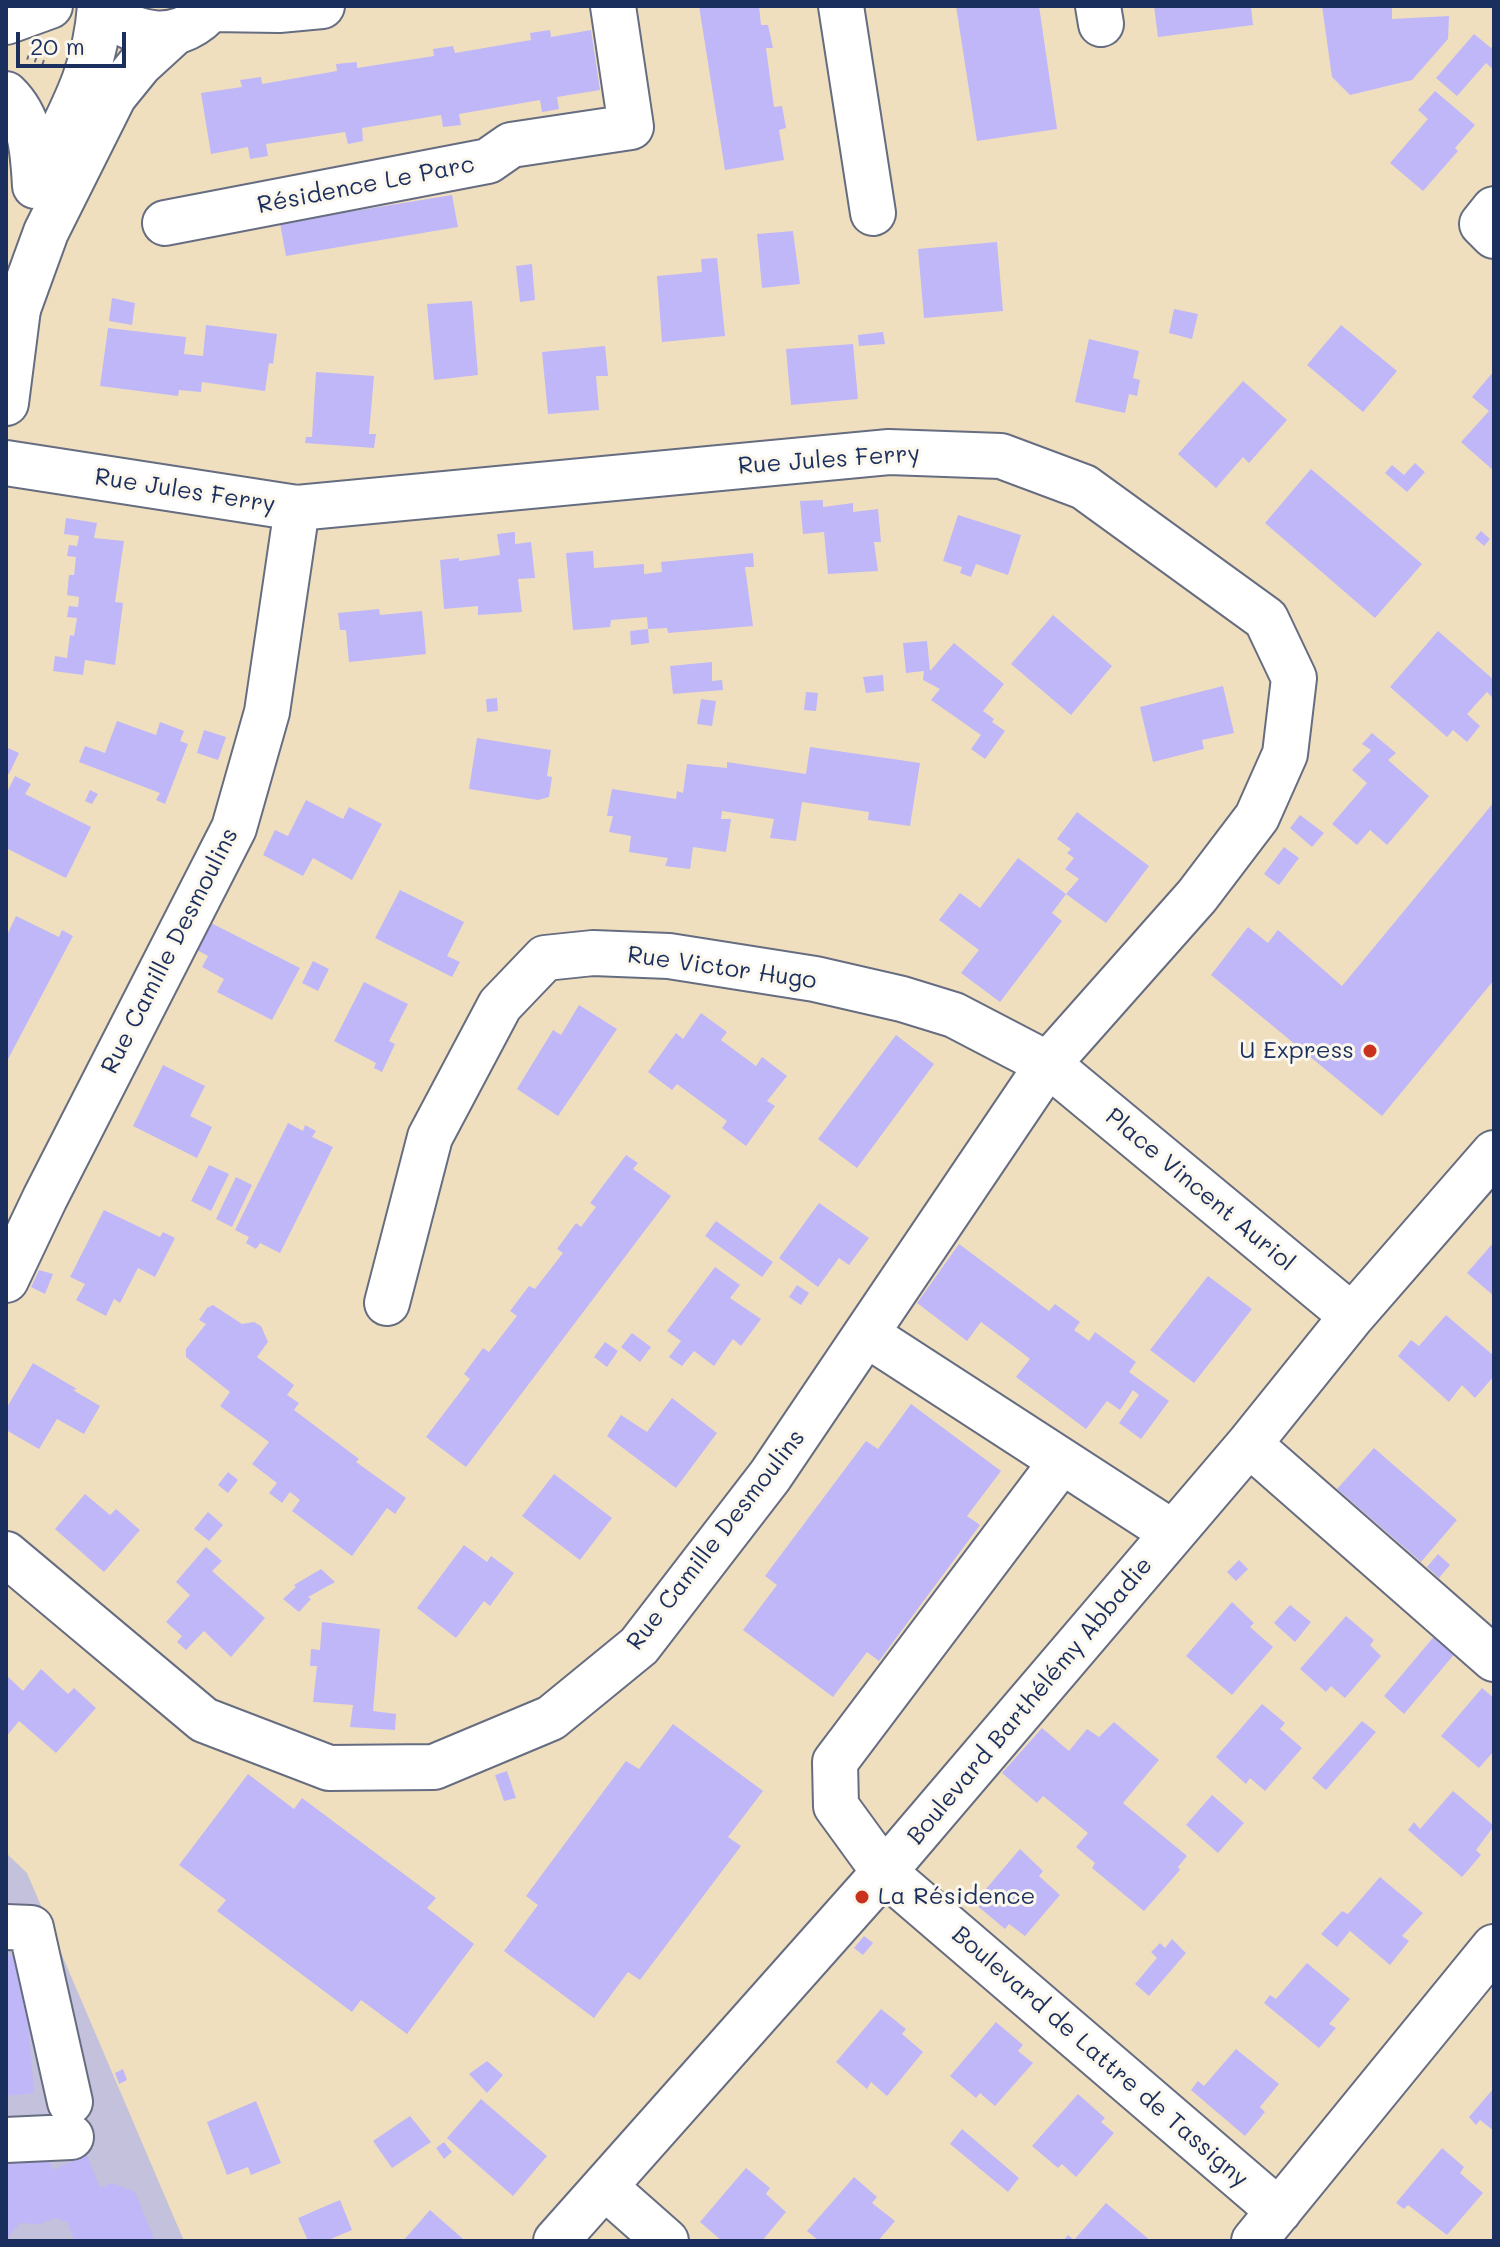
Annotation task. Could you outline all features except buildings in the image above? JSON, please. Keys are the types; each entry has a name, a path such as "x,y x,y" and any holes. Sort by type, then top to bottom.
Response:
{"street":[{"path":"16,39 50,6"},
{"path":"100,6 129,29 153,34 200,16 322,6"},
{"path":"6,403 18,309 18,265 24,221 35,186 86,81 94,55 100,6"},
{"name":"Résidence Le Parc","path":"165,223 488,161 511,145 631,127 613,6"},
{"path":"841,6 873,213"},
{"path":"18,309 46,232 114,96 140,64 200,16"},
{"path":"6,94 24,118 31,136 35,186"},
{"path":"1494,209 1482,224 1494,236"},
{"name":"Rue Jules Ferry","path":"6,463 297,508 889,452 1001,456 1084,487 1266,619 1294,678 1285,754 1257,817 1197,896 1048,1064"},
{"name":"Rue Camille Desmoulins","path":"6,1280 234,828 267,712 297,508"},
{"name":"Rue Victor Hugo","path":"387,1303 430,1137 500,1005 545,958 593,953 669,956 815,979 902,999 954,1015 1048,1064"},
{"name":"Rue Camille Desmoulins","path":"6,1554 204,1720 329,1768 434,1767 551,1718 639,1646 770,1476 1048,1064"},
{"name":"Place Vincent Auriol","path":"1048,1064 1352,1316"},
{"name":"Boulevard Barthélémy Abbadie","path":"556,2241 884,1872 1249,1444 1352,1316 1494,1153"},
{"path":"866,1334 1173,1533"},
{"path":"1249,1444 1494,1659"},
{"name":"Boulevard de Lattre de Tassigny","path":"1062,1461 835,1762 836,1806 884,1872 1266,2226"},
{"path":"6,1927 31,1928 70,2120 6,2140"},
{"path":"1266,2226 1494,1947"},
{"path":"606,2188 666,2241"}],"path":[{"path":"16,39 53,66"}],"shaded area":[{"path":"6,1853 27,1873 184,2241 6,2241"}],"place":[{"name":"U Express","path":"1370,1051"},
{"name":"La Résidence","path":"862,1897"}]}
